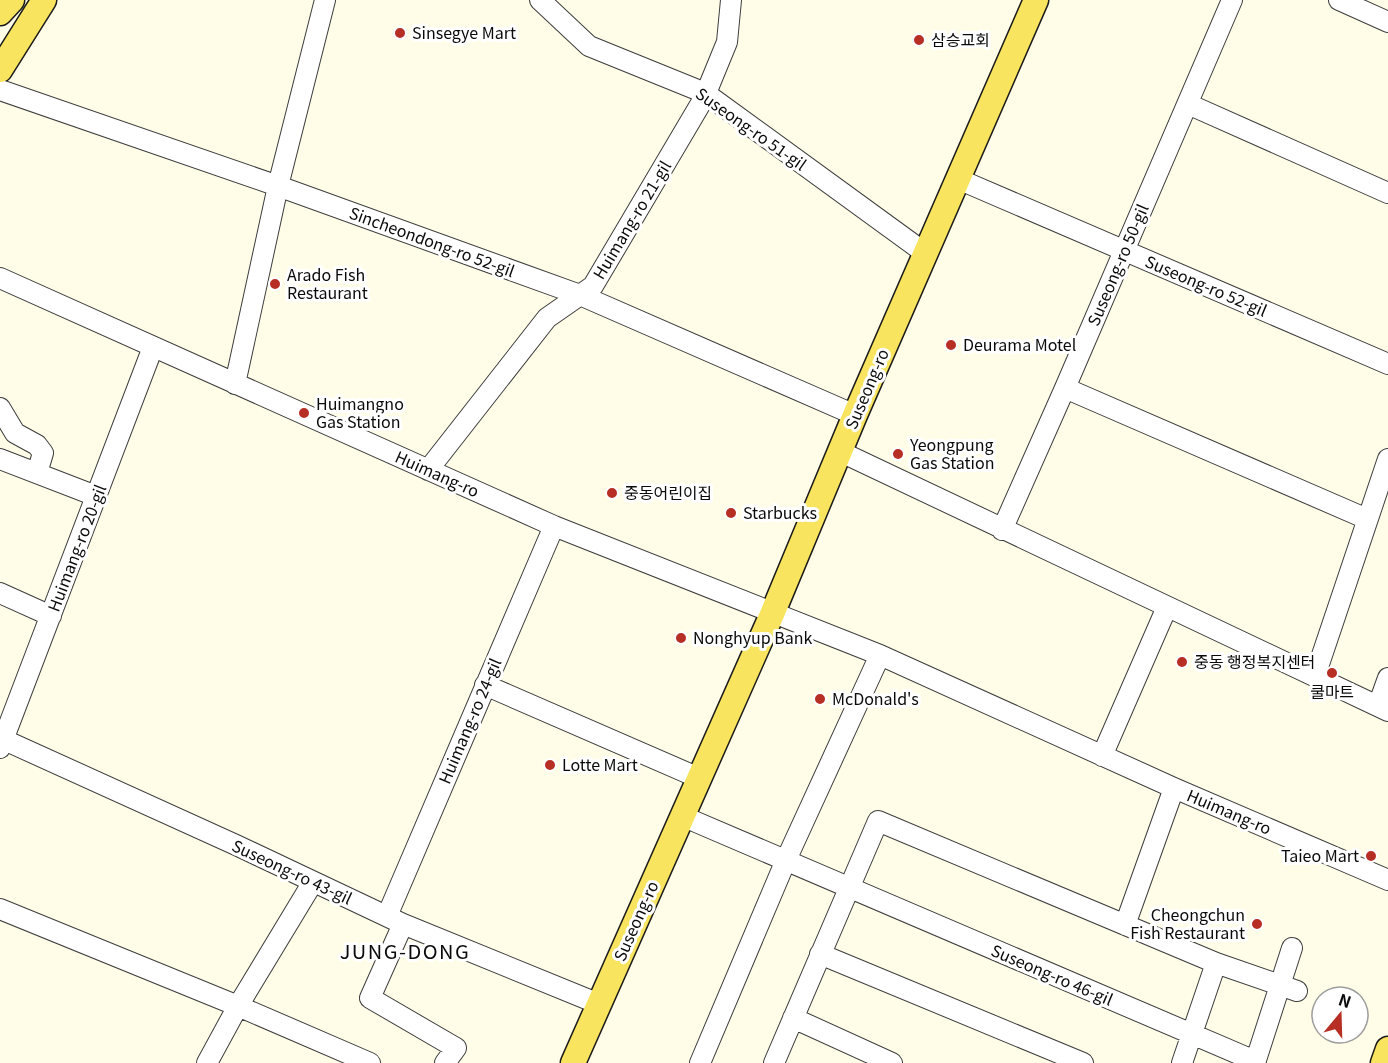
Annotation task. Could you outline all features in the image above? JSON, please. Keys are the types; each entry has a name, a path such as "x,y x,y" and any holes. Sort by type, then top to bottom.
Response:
{"main road":[{"path":"0,13 12,0"},
{"path":"0,70 44,0"},
{"name":"Suseong-ro","path":"573,1063 773,612 855,415 1036,0"},
{"path":"1383,1063 1388,1049"}],"street":[{"path":"235,384 278,186 325,0"},
{"name":"Suseong-ro 51-gil","path":"540,0 589,46 705,93 925,254"},
{"name":"Huimang-ro 21-gil","path":"428,470 547,318 593,286 704,98 727,42 731,0"},
{"name":"Suseong-ro 50-gil","path":"1002,530 1232,0"},
{"path":"1339,0 1387,20"},
{"name":"Sincheondong-ro 52-gil","path":"0,90 278,186 580,295 855,415"},
{"path":"1188,104 1388,193"},
{"name":"Suseong-ro 52-gil","path":"958,179 1388,364"},
{"name":"Huimang-ro","path":"0,278 554,526 880,655 1174,788 1388,880"},
{"name":"Huimang-ro 20-gil","path":"1,742 153,347"},
{"path":"1065,388 1367,519"},
{"path":"0,408 15,433 38,445 43,453 37,473"},
{"path":"841,452 1383,709 1388,678"},
{"path":"0,459 96,496"},
{"path":"1315,676 1388,459"},
{"name":"Huimang-ro 24-gil","path":"395,920 485,685 554,526"},
{"path":"0,593 51,615"},
{"path":"1102,756 1167,607"},
{"path":"700,1063 786,860 880,655"},
{"path":"485,685 699,778"},
{"name":"Suseong-ro 43-gil","path":"1,742 395,920 599,1004"},
{"path":"1125,925 1174,788"},
{"name":"Suseong-ro 46-gil","path":"682,816 1255,1062"},
{"path":"774,1063 878,822 1216,963 1288,988"},
{"path":"207,1063 238,1006 313,882"},
{"path":"0,909 238,1006 370,1063"},
{"path":"395,920 370,998 456,1048 444,1063"},
{"path":"1255,1062 1288,988 1292,948"},
{"path":"820,954 1083,1063"},
{"path":"1182,1063 1216,963"},
{"path":"793,1018 892,1063"}],"place":[{"name":"Sinsegye Mart","path":"400,33"},
{"name":"삼승교회","path":"919,40"},
{"name":"Arado Fish Restaurant","path":"275,284"},
{"name":"Deurama Motel","path":"951,345"},
{"name":"Huimangno Gas Station","path":"304,413"},
{"name":"Yeongpung Gas Station","path":"898,454"},
{"name":"중동어린이집","path":"612,493"},
{"name":"Starbucks","path":"731,513"},
{"name":"Nonghyup Bank","path":"681,638"},
{"name":"중동 행정복지센터","path":"1182,662"},
{"name":"쿨마트","path":"1332,673"},
{"name":"McDonald's","path":"820,699"},
{"name":"Lotte Mart","path":"550,765"},
{"name":"Taieo Mart","path":"1371,856"},
{"name":"Cheongchun Fish Restaurant","path":"1257,924"}],"district":[{"name":"JUNG-DONG","path":"405,952"}]}
